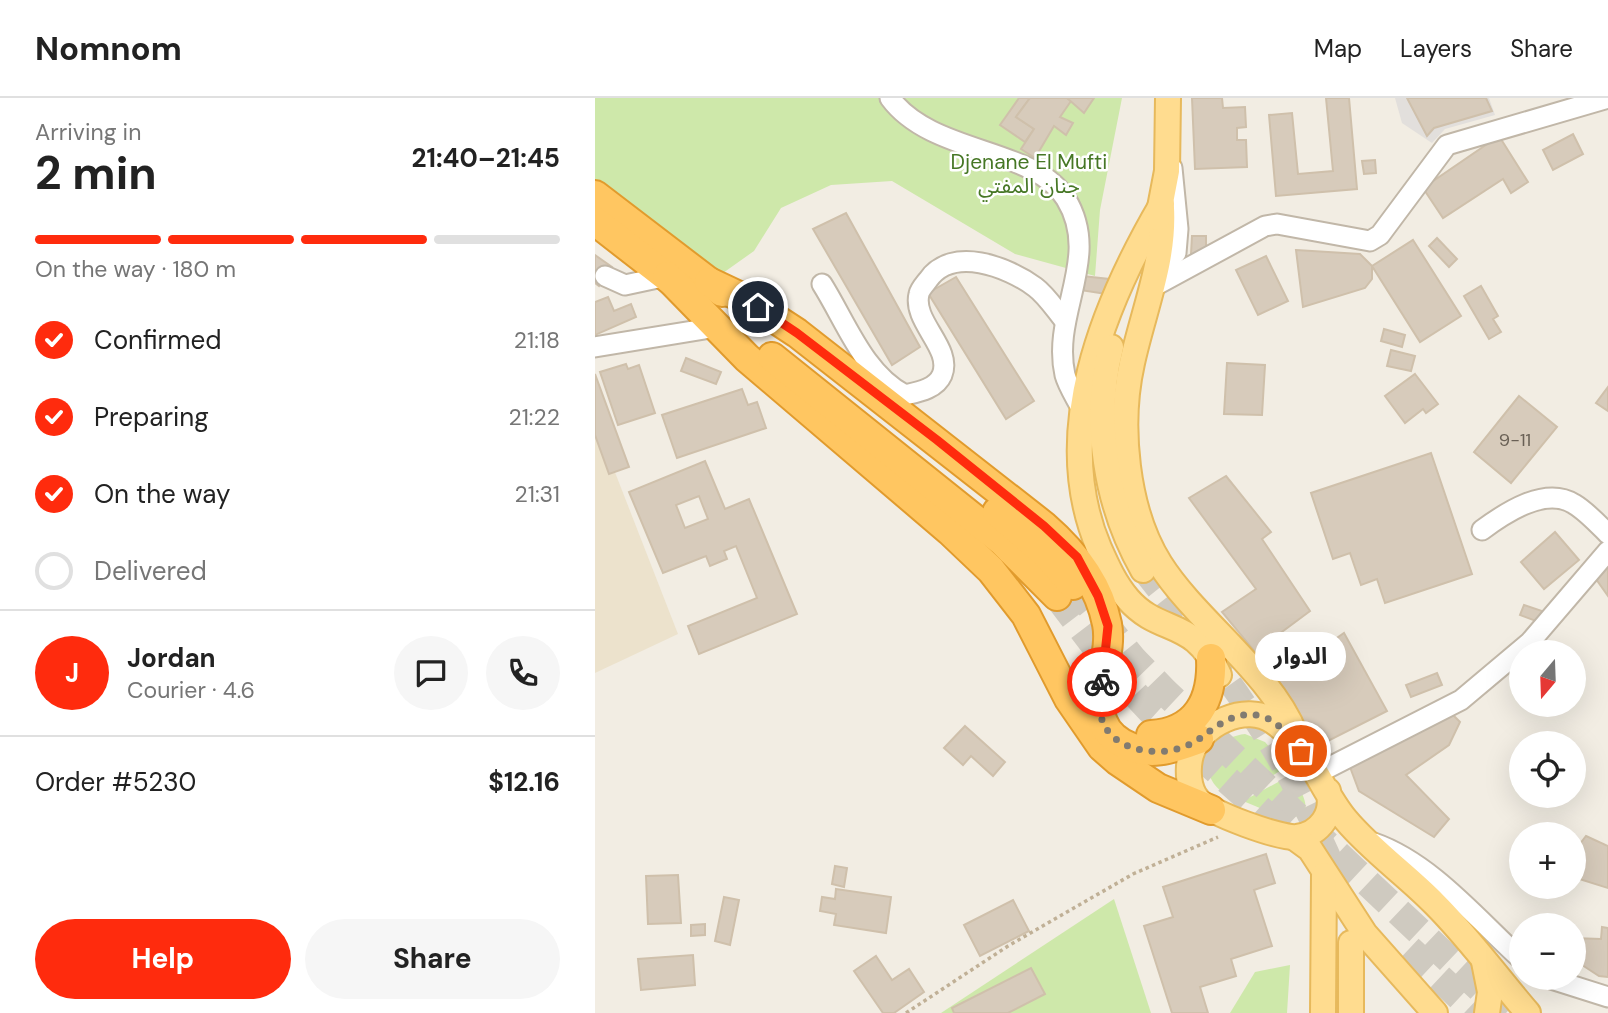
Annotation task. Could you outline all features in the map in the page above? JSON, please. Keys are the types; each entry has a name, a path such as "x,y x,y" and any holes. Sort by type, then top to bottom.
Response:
{"highway":[{"path":"595,195 709,282 1020,531 1065,591 595,221"},
{"path":"667,276 747,358 950,531 991,570 1027,615 1069,699 1102,747 1158,788 1210,810"},
{"path":"709,282 745,299 797,333 1062,541 1077,557 1103,609 1108,626 1100,718 1107,729 1123,743 1145,752 1171,750 1199,739"},
{"path":"1101,684 1108,713 1115,722 1136,734 1160,734 1181,726 1206,702 1212,682 1212,658"}],"main road":[{"path":"1168,98 1169,148 1162,204 1161,247 1127,393 1129,463 1143,526 1160,564 1280,706 1301,751"},
{"path":"1162,204 1140,242 1111,309 1087,379 1081,408 1082,492 1091,529 1112,576 1130,602 1158,621 1193,636 1212,658 1220,677 1219,691 1191,754 1189,778 1199,801 1210,810 1295,838 1310,849 1324,875 1365,934 1435,1013"},
{"path":"1143,570 1127,539 1112,499 1105,444 1105,377 1123,308 1162,204"},
{"path":"1199,739 1209,729 1238,716 1262,716 1273,721 1301,751 1347,821 1460,929 1528,1013"},
{"path":"1295,838 1314,830 1325,820 1331,802 1323,782"},
{"path":"1323,1013 1324,875"},
{"path":"1351,943 1351,1013"},
{"path":"1484,958 1490,992 1487,1013"}],"street":[{"path":"890,98 900,112 920,126 960,145 1022,166 1048,179 1065,195 1078,232 1080,264 1064,320 1065,375 1081,408"},
{"path":"1153,281 1265,226 1277,225 1370,241 1380,235 1447,145 1608,98"},
{"path":"1153,281 1176,253 1177,208 1169,148"},
{"path":"822,284 873,370 889,387 905,395 935,384 943,374 942,359 920,312 919,293 933,272 948,264 982,263 1018,276 1038,289 1064,320"},
{"path":"604,276 625,285 667,276"},
{"path":"595,346 717,327"},
{"path":"1482,530 1505,513 1542,499 1573,502 1608,534"},
{"path":"1323,782 1461,700 1530,642 1608,551"},
{"path":"1368,840 1403,857 1428,875 1509,948"},
{"path":"1584,990 1608,998"}],"path":[{"path":"906,1013 1008,946 1133,874 1249,824"}],"shaded area":[{"path":"1395,98 1489,98 1495,115 1445,129 1432,143 1402,123"},
{"path":"595,421 678,634 595,673"}],"green space":[{"name":"Djenane El Mufti جنان المفتي","path":"595,98 1122,98 1100,210 1095,276 1015,254 892,181 831,185 781,208 754,251 723,273 595,181"},
{"path":"1245,734 1265,742 1286,767 1236,799 1222,792 1213,783 1209,763 1220,744"},
{"path":"1291,775 1305,800 1306,806 1300,816 1279,815 1243,801"},
{"path":"1114,899 1151,1013 941,1013"},
{"path":"1290,965 1287,1013 1230,1013 1255,972"}],"building":[{"path":"1019,98 1030,98 1016,117 1034,129 1025,142 1000,125"},
{"path":"1030,98 1067,98 1071,101 1060,117 1073,123 1066,135 1054,126 1035,158 1021,149 1034,129 1016,117"},
{"path":"1067,98 1094,98 1084,113"},
{"path":"1192,98 1222,98 1223,108 1245,107 1246,127 1237,128 1237,140 1246,140 1247,167 1195,169"},
{"path":"1326,98 1349,98 1357,189 1276,196 1269,115 1292,113 1298,174 1333,171"},
{"path":"1407,98 1486,98 1492,111 1434,128 1427,136"},
{"path":"1573,134 1583,154 1553,170 1543,150"},
{"path":"1499,136 1528,182 1511,193 1503,179 1443,218 1423,188"},
{"path":"1375,160 1376,173 1364,174 1362,161"},
{"path":"846,213 920,347 892,365 813,229"},
{"path":"1192,236 1206,236 1206,254 1191,254"},
{"path":"1437,238 1457,259 1449,267 1429,246"},
{"path":"1413,240 1461,316 1420,342 1372,266"},
{"path":"1296,250 1360,254 1372,266 1372,279 1365,288 1303,307"},
{"path":"595,255 612,267 599,286 595,283"},
{"path":"1266,256 1288,301 1258,315 1236,270"},
{"path":"1082,276 1109,279 1107,294 1080,290"},
{"path":"956,277 1034,401 1006,419 928,293"},
{"path":"1481,286 1498,316 1493,319 1501,332 1489,339 1464,296"},
{"path":"608,297 614,311 631,304 636,317 595,335 595,302"},
{"path":"1384,329 1405,335 1402,347 1381,341"},
{"path":"1391,350 1415,356 1411,371 1387,366"},
{"path":"686,358 721,372 716,384 681,371"},
{"path":"1227,363 1265,365 1262,415 1224,414"},
{"path":"626,364 628,369 639,365 655,413 618,425 600,372"},
{"path":"595,374 629,467 609,474 595,435"},
{"path":"1415,374 1438,404 1426,413 1423,409 1405,423 1385,396"},
{"path":"1608,387 1608,411 1596,403"},
{"path":"742,389 748,405 757,402 766,428 677,458 662,415"},
{"path":"1519,396 1557,427 1511,483 1474,452"},
{"path":"1431,453 1472,574 1385,603 1377,579 1361,585 1350,553 1333,559 1311,493"},
{"path":"705,461 725,509 749,499 797,614 699,654 688,626 757,598 736,546 724,551 727,559 710,566 706,556 663,573 629,492","holes":["699,496 708,519 685,528 676,505"]},
{"path":"1226,476 1271,532 1262,539 1310,611 1255,652 1222,612 1256,589 1189,498"},
{"path":"1555,532 1579,560 1544,589 1521,562"},
{"path":"1608,566 1608,596 1596,579"},
{"path":"1524,605 1548,613 1544,624 1520,615"},
{"path":"1344,633 1387,711 1318,746 1271,684"},
{"path":"1437,673 1442,685 1411,697 1406,685"},
{"path":"1450,712 1460,722 1449,745 1406,775 1449,819 1434,837 1359,791 1350,767"},
{"path":"965,726 1005,762 993,776 971,756 963,765 944,748"},
{"path":"1586,836 1608,846 1608,888 1586,881"},
{"path":"1266,854 1275,883 1254,890 1272,946 1231,959 1236,976 1200,987 1208,1013 1172,1013 1144,926 1173,917 1163,887"},
{"path":"835,866 847,868 844,887 832,884"},
{"path":"678,875 681,923 648,924 646,876"},
{"path":"836,889 891,897 886,933 834,925 836,914 820,911 822,897 835,899"},
{"path":"724,897 739,900 730,945 715,941"},
{"path":"1013,900 1029,931 980,956 964,925"},
{"path":"705,924 705,935 691,936 691,925"},
{"path":"1602,927 1608,928 1608,977 1599,976 1586,968 1586,938 1601,939"},
{"path":"693,955 695,985 641,990 638,959"},
{"path":"876,956 892,980 909,969 924,992 894,1013 883,1013 854,971"},
{"path":"1031,968 1045,994 1008,1013 954,1013 952,1008"}],"tunnel":[{"path":"1143,570 1212,658 1254,718 1292,781 1339,884"},
{"path":"1073,585 1133,659 1165,692 1506,1013"},
{"path":"1057,596 1118,676 1154,714 1293,839"},
{"path":"1409,949 1477,1013"}],"way so far":[{"path":"1102,682 1098,704 1100,718 1116,739 1130,747 1145,752 1171,750 1199,739 1216,724 1249,715 1262,716 1273,721 1301,751"}],"place":[{"name":"الدوار","path":"1301,751"}],"route":[{"path":"758,307 797,333 937,440 1062,541 1077,557 1098,596 1108,626 1102,682"}]}
